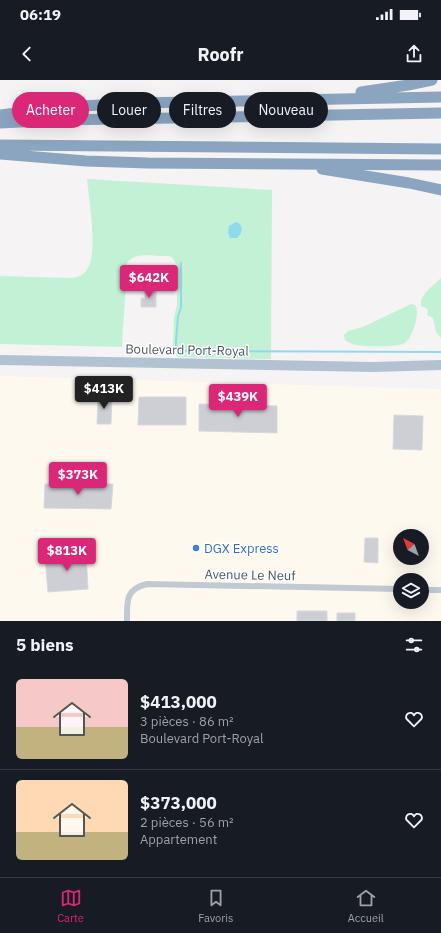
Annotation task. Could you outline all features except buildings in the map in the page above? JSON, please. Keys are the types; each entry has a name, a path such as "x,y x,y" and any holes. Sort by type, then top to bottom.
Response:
{"highway":[{"path":"328,98 432,80"},
{"path":"328,99 441,97"},
{"path":"0,115 64,107 122,103 244,101"},
{"path":"0,123 62,120 441,113"},
{"path":"0,145 441,149"},
{"path":"0,154 121,162 441,165"},
{"path":"291,164 357,176 409,183 441,190"}],"main road":[{"name":"Boulevard Port-Royal","path":"0,360 373,367 441,365"},
{"name":"Boulevard Port-Royal","path":"373,367 441,372"}],"street":[{"name":"Avenue Le Neuf","path":"127,621 127,602 130,592 138,586 147,584 393,589"},
{"path":"429,590 441,590"}],"shaded area":[{"path":"0,376 441,389 441,621 0,621"}],"green space":[{"path":"87,179 272,190 271,359 177,357 173,351 173,346 174,317 177,305 177,265 172,257 168,256 140,256 131,259 127,263 122,347 0,344 0,276 72,278 81,275 86,271 90,264 93,241"},
{"path":"441,278 441,338 436,332 433,318 427,315 428,310 421,306 421,302 428,290"},
{"path":"411,304 415,305 416,307 417,316 410,338 406,342 397,345 374,347 356,345 345,340 344,335 348,331 363,327"}],"water":[{"path":"236,222 239,223 242,229 241,232 237,238 230,238 228,233 229,226"}],"waterway":[{"path":"181,263 181,308 178,316 176,341 176,346 181,351 441,352"}],"place":[{"name":"DGX Express","path":"196,548"}]}
